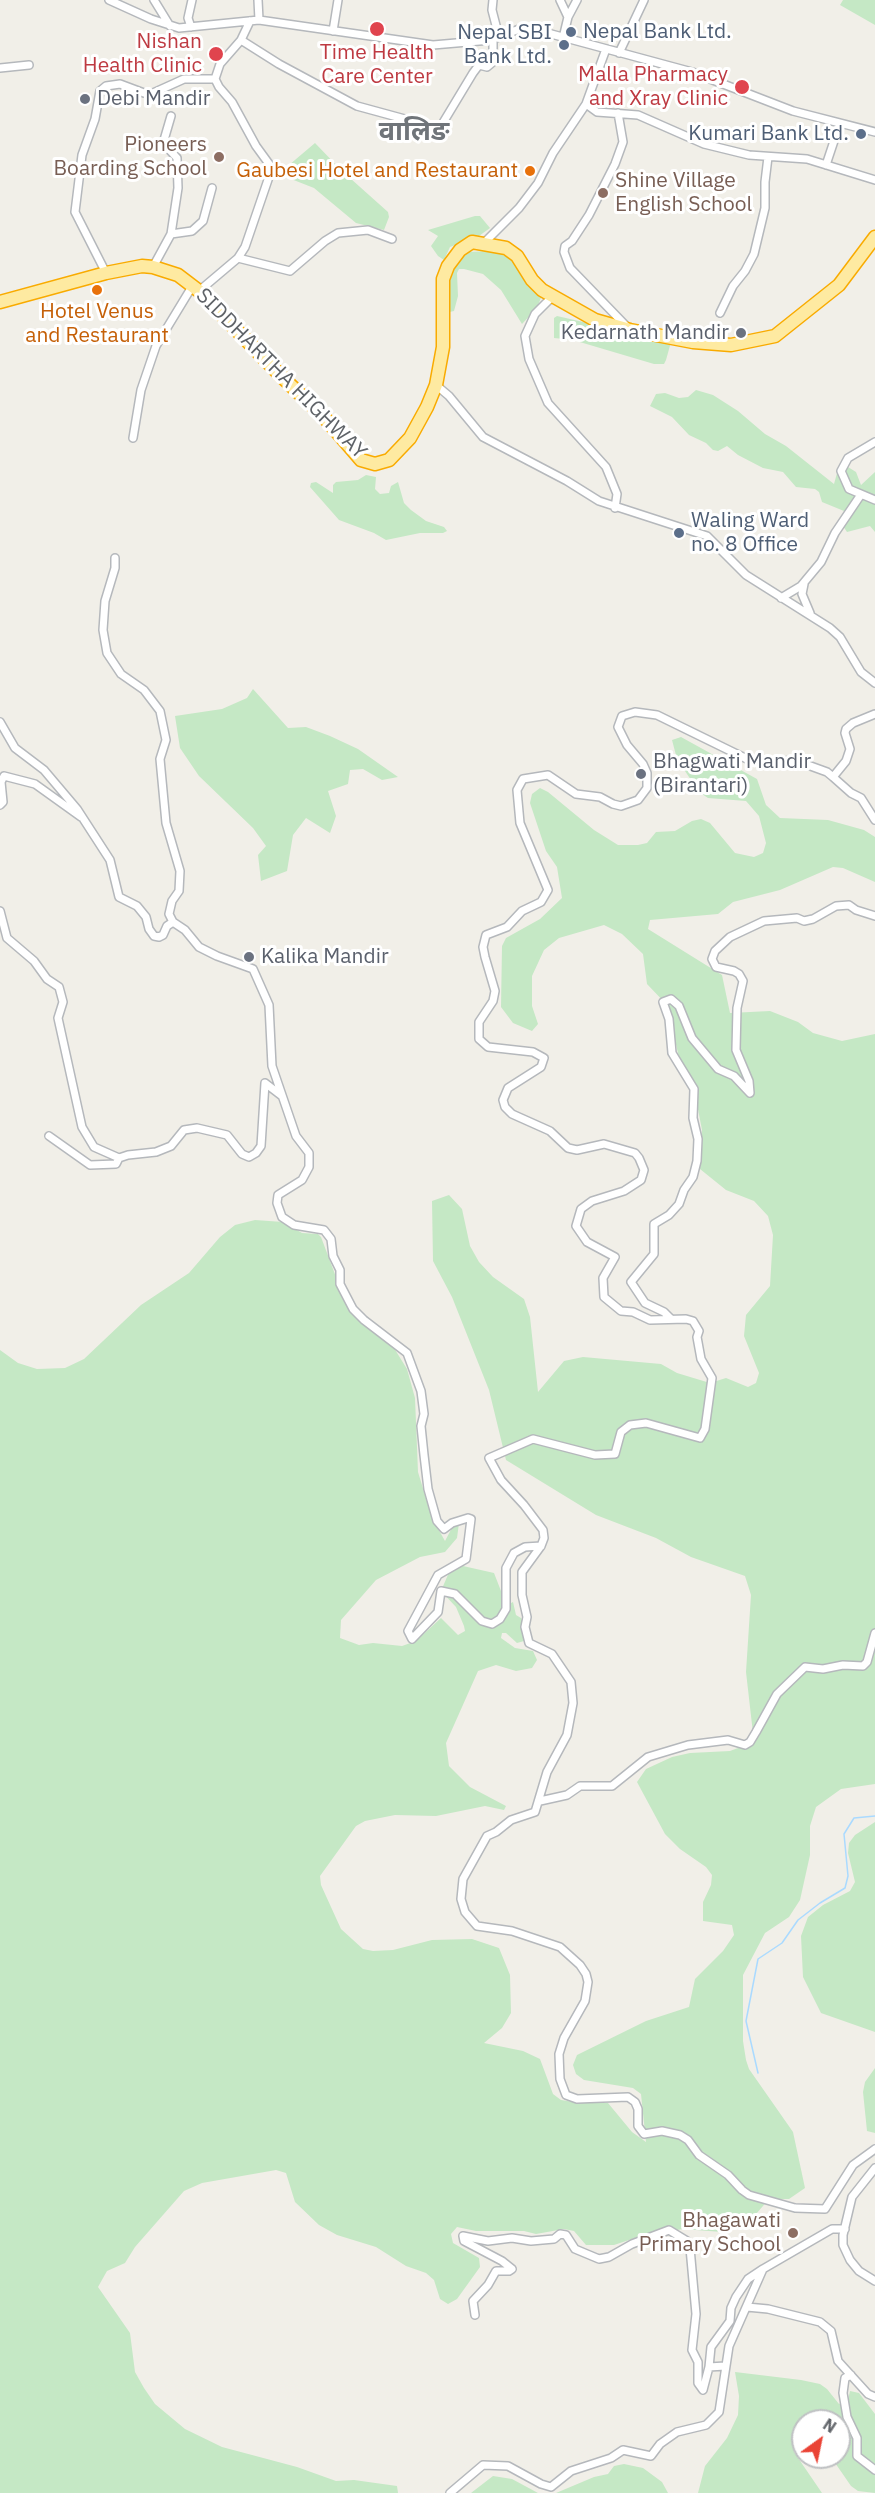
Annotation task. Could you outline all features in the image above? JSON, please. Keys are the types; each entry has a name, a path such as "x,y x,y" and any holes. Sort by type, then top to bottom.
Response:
{"highway":[{"path":"484,243 506,248 517,256 532,280 553,296 595,320 630,330 693,342 731,345 775,336 839,285 875,237"},
{"name":"SIDDHARTHA HIGHWAY","path":"0,302 106,273 142,266 178,275 196,288 324,417 361,460 375,464 389,460 410,438 436,385 443,347 443,279 448,266 460,250 472,242 484,243"}],"street":[{"path":"110,0 171,26 191,27 259,20 433,45 496,38 526,28 692,72 793,111 875,132"},
{"path":"154,0 171,26"},
{"path":"191,27 188,18 192,0"},
{"path":"258,0 259,20"},
{"path":"333,31 338,0"},
{"path":"241,40 279,64 357,106 423,124 438,131 479,65 487,67 493,62 496,38 493,0"},
{"path":"560,0 568,17"},
{"path":"563,38 568,17 577,0"},
{"path":"619,53 644,0"},
{"path":"133,438 141,390 156,346 196,288 238,258 245,247 272,168 256,146 232,102 215,79 220,64 241,40 250,21"},
{"path":"484,243 519,208 538,183 553,153 586,104 606,49"},
{"path":"0,68 29,65"},
{"path":"106,273 77,216 75,207 82,155 95,119 100,91 111,84 120,84 144,93 153,93 184,80 215,79"},
{"path":"586,104 597,112 638,115 704,144 768,157 807,159 842,172 875,180"},
{"path":"618,113 623,142 615,164 589,215 572,242 565,246 564,252 570,267 630,330"},
{"path":"153,267 171,234 178,188 177,158 166,146 164,140 171,116"},
{"path":"826,165 840,123"},
{"path":"720,313 733,286 745,271 754,254 765,208 768,157"},
{"path":"171,234 192,231 203,221 212,188"},
{"path":"238,258 290,272 325,241 338,233 368,230 392,239"},
{"path":"553,296 535,314 525,336 528,359 548,403 606,466 617,494 615,508"},
{"path":"436,385 483,436 567,481 598,501 707,536 746,575 811,615 840,637 861,672 875,684"},
{"path":"875,442 848,458 842,471 849,489 860,496 875,500"},
{"path":"781,598 791,594 821,562 835,533 860,496"},
{"path":"115,558 115,568 105,601 103,630 107,653 121,674 144,690 160,711 166,741 160,759 166,823 180,871 179,891 172,901 170,914 173,922 185,930 199,947 253,969 269,1005 272,1066 296,1136 309,1153 309,1167 302,1180 278,1195 277,1203 282,1217 294,1225 324,1230 331,1239 333,1256 340,1270 340,1284 353,1309 407,1353 421,1391 424,1414 421,1426 428,1489 437,1521 444,1528 452,1522 471,1519 465,1558 438,1575 408,1631 412,1639 438,1612 441,1592 454,1594 482,1621 492,1624 500,1619 506,1609 506,1569 514,1553 525,1547 541,1546"},
{"path":"805,581 802,594 811,615"},
{"path":"875,820 861,798 851,793 827,772 794,760 765,763 749,760 657,715 635,712 622,717 618,727 627,745 644,765 647,773 647,788 638,800 621,806 600,797 576,794 548,775 523,779 517,790 520,823 548,890 541,902 522,911 507,927 486,935 483,947 495,991 493,1001 479,1022 479,1039 488,1047 533,1052 544,1058 541,1067 507,1088 503,1100 505,1107 512,1114 550,1131 568,1148 577,1150 604,1144 635,1153 639,1158 644,1170 641,1180 624,1191 592,1201 581,1209 576,1226 587,1242 615,1257 603,1278 604,1297 621,1311 633,1312 650,1320 693,1321 699,1331 697,1337 701,1359 712,1378 705,1429 700,1438 660,1425 638,1424 630,1425 621,1432 615,1454 595,1455 533,1439 489,1458 501,1480 540,1524 544,1538 541,1546 522,1572 522,1595 527,1617 525,1627 529,1643 552,1654 572,1682 573,1702 567,1735 547,1772 535,1812 511,1820 487,1836 463,1879 461,1899 465,1912 477,1926 512,1932 560,1947 580,1965 586,1974 588,1982 585,2001 564,2038 559,2054 560,2079 566,2095 577,2099 628,2097 635,2102 638,2109 638,2126 644,2134 662,2131 680,2134 688,2140 699,2155 728,2175 742,2190 750,2195 795,2208 825,2209 853,2165 875,2149"},
{"path":"833,777 846,761 850,749 846,729 853,723 875,714"},
{"path":"0,722 15,748 44,770 83,819 110,860 119,897 137,906 146,917 149,929 154,936 159,938 167,926 173,922"},
{"path":"0,805 3,802 1,782 4,776 35,784 83,819"},
{"path":"671,1319 664,1312 645,1304 631,1282 654,1254 654,1224 669,1215 679,1204 684,1190 693,1177 697,1161 698,1139 693,1118 694,1089 672,1053 669,1019 663,1002 671,999 679,1006 692,1038 718,1069 734,1076 750,1093 749,1081 736,1050 737,1008 742,981 739,974 734,971 716,967 712,959 715,951 730,937 764,921 797,918 804,921 813,919 836,906 849,904 856,910 875,916"},
{"path":"0,911 7,938 34,962 47,979 59,987 63,1002 58,1018 82,1127 94,1148 119,1158 164,1149 171,1146 184,1130 197,1128 227,1135 242,1154 249,1156 256,1154 261,1146 265,1083 282,1096"},
{"path":"49,1136 90,1165 116,1164 119,1158"},
{"path":"540,1801 567,1795 580,1786 612,1786 648,1757 688,1745 728,1740 745,1744 750,1742 777,1694 805,1667 823,1669 843,1665 863,1666 867,1662 875,1633"},
{"path":"875,2168 852,2197 843,2245 850,2260 859,2271 875,2281"},
{"path":"475,2316 473,2301 488,2285 496,2271 512,2269 502,2261 464,2241 463,2236 488,2241 512,2238 531,2241 554,2240 560,2234 566,2235 574,2249 599,2259 609,2257 632,2244 669,2230 687,2241 690,2248 696,2314 692,2350 698,2362 698,2383 703,2390 711,2347 730,2321 731,2308 748,2279 832,2229 845,2229"},
{"path":"450,2493 483,2465 508,2466 550,2487 571,2471 611,2458 623,2450 651,2456 660,2444 677,2432 706,2424 719,2412 729,2346 763,2270"},
{"path":"747,2307 768,2309 820,2322 831,2331 838,2361 868,2394 875,2397"},
{"path":"709,2367 725,2366"},
{"path":"850,2375 845,2378 843,2393 847,2417 856,2438 857,2456 875,2470"}],"green space":[{"path":"843,0 875,0 875,25 840,5"},
{"path":"315,143 388,212 389,217 384,230 356,223 314,188 291,179 287,169 289,165"},
{"path":"480,216 490,228 479,236 450,247 444,260 438,256 431,246 438,236 428,230"},
{"path":"491,251 510,257 542,295 537,308 522,324 501,290 483,274 464,269 459,269 457,273 458,296 454,311 445,313 447,274 466,252"},
{"path":"557,316 671,342 666,360 664,364 654,364 573,340 554,338 554,318"},
{"path":"696,390 713,395 738,411 765,434 786,446 834,484 839,466 848,467 856,472 861,485 875,472 875,532 870,526 847,532 839,520 844,511 822,502 819,492 815,489 796,487 783,472 763,468 738,455 727,446 718,451 713,450 706,443 689,435 672,417 650,406 656,394 665,393 679,398 688,397"},
{"path":"366,475 376,477 375,489 380,494 389,493 391,486 398,482 404,503 411,510 426,521 444,527 447,531 420,533 386,540 339,520 310,487 311,483 316,482 333,493 333,485 336,482 358,480"},
{"path":"253,689 288,728 306,727 330,736 358,749 398,777 382,780 363,769 350,770 348,784 328,791 336,816 330,833 306,818 293,835 287,871 261,881 258,855 266,846 253,828 199,776 180,748 175,716 222,709 247,698"},
{"path":"681,737 757,779 766,805 780,818 828,820 864,830 875,837 875,882 843,868 833,867 780,890 733,902 718,914 650,920 648,929 722,975 730,1013 770,1011 798,1022 813,1033 842,1041 875,1034 875,1784 841,1789 816,1807 810,1826 810,1855 800,1900 789,1917 765,1933 743,1975 743,2041 746,2060 749,2069 793,2132 805,2188 789,2199 769,2199 750,2221 722,2232 683,2229 641,2236 614,2245 586,2245 574,2231 564,2229 536,2234 524,2231 476,2231 457,2227 451,2234 453,2243 479,2258 480,2267 457,2299 448,2304 440,2299 434,2280 426,2273 406,2266 376,2247 337,2235 319,2225 295,2202 286,2173 276,2170 202,2183 184,2191 135,2247 125,2263 107,2271 98,2287 130,2333 135,2372 144,2388 155,2404 185,2429 222,2447 297,2467 336,2481 354,2480 397,2486 398,2493 0,2493 0,1350 18,1363 37,1369 65,1368 84,1359 141,1305 189,1273 220,1237 235,1225 255,1220 283,1222 302,1233 318,1234 348,1309 394,1348 407,1369 415,1398 418,1472 432,1518 445,1541 454,1524 459,1523 457,1538 445,1552 420,1557 376,1580 341,1620 340,1638 359,1645 373,1643 402,1646 416,1641 441,1618 458,1635 465,1631 456,1607 441,1591 450,1570 463,1566 494,1573 501,1591 503,1614 507,1614 509,1604 513,1602 516,1615 521,1618 524,1627 524,1641 517,1643 506,1633 502,1633 501,1638 515,1648 533,1651 537,1660 532,1668 516,1671 496,1665 478,1671 446,1743 449,1766 470,1787 506,1806 504,1810 485,1806 436,1816 395,1815 365,1821 356,1826 320,1876 321,1885 341,1929 363,1949 373,1951 393,1950 432,1940 472,1939 499,1948 510,1975 511,2013 502,2028 484,2043 523,2051 540,2059 553,2094 561,2100 608,2103 632,2132 646,2142 641,2094 633,2088 584,2080 576,2074 573,2065 577,2055 646,2021 689,2007 695,1979 723,1951 734,1935 732,1925 703,1921 703,1902 711,1885 712,1875 706,1867 680,1849 665,1834 637,1782 646,1769 672,1757 690,1753 730,1751 754,1742 746,1672 751,1595 745,1576 691,1557 656,1538 596,1515 506,1460 489,1390 452,1297 433,1261 432,1201 449,1195 462,1209 470,1246 479,1262 493,1277 524,1299 530,1317 538,1392 564,1361 583,1357 661,1364 677,1373 710,1383 726,1378 748,1387 756,1383 759,1373 744,1336 746,1315 770,1286 773,1235 768,1216 754,1201 726,1190 700,1169 702,1130 696,1099 680,1062 667,1005 647,984 643,954 622,934 604,925 559,938 544,950 532,976 532,1006 538,1024 532,1031 513,1023 501,1007 502,946 506,938 540,919 562,898 557,867 546,851 530,803 532,794 540,788 594,830 618,845 647,843 656,832 675,831 692,821 701,819 710,823 735,853 754,857 763,853 766,843 759,816 746,801 708,798 699,792 677,759 672,740"},
{"path":"875,1822 875,2032 821,2013 803,1977 801,1936 808,1917 823,1905 850,1891 855,1882 848,1853 849,1843 855,1835"},
{"path":"875,2068 875,2133 867,2131 863,2092 865,2082"},
{"path":"735,2372 820,2384 839,2404 848,2400 850,2391 859,2393 875,2414 875,2493 858,2491 851,2486 839,2469 851,2469 851,2409 791,2409 791,2469 806,2469 822,2493 698,2493 705,2466 727,2438 738,2415 739,2396"},
{"path":"624,2464 643,2468 662,2482 668,2493 556,2493 594,2477 608,2474 614,2466"},
{"path":"493,2476 512,2479 538,2493 471,2493"}],"waterway":[{"path":"758,2073 746,2021 758,1959 782,1943 798,1920 845,1888 848,1876 844,1834 854,1818 875,1816"}],"place":[{"name":"Time Health Care Center","path":"377,29"},
{"name":"Nepal Bank Ltd.","path":"571,32"},
{"name":"Nepal SBI Bank Ltd.","path":"564,45"},
{"name":"Nishan Health Clinic","path":"216,54"},
{"name":"Malla Pharmacy and Xray Clinic","path":"742,87"},
{"name":"Debi Mandir","path":"85,99"},
{"name":"Kumari Bank Ltd.","path":"861,134"},
{"name":"Pioneers Boarding School","path":"219,157"},
{"name":"Gaubesi Hotel and Restaurant","path":"530,171"},
{"name":"Shine Village English School","path":"603,193"},
{"name":"Hotel Venus and Restaurant","path":"97,290"},
{"name":"Kedarnath Mandir","path":"741,333"},
{"name":"Waling Ward no. 8 Office","path":"679,533"},
{"name":"Bhagwati Mandir (Birantari)","path":"641,774"},
{"name":"Kalika Mandir","path":"249,957"},
{"name":"Bhagawati Primary School","path":"793,2233"}],"district":[{"name":"वालिङ","path":"414,132"}]}
